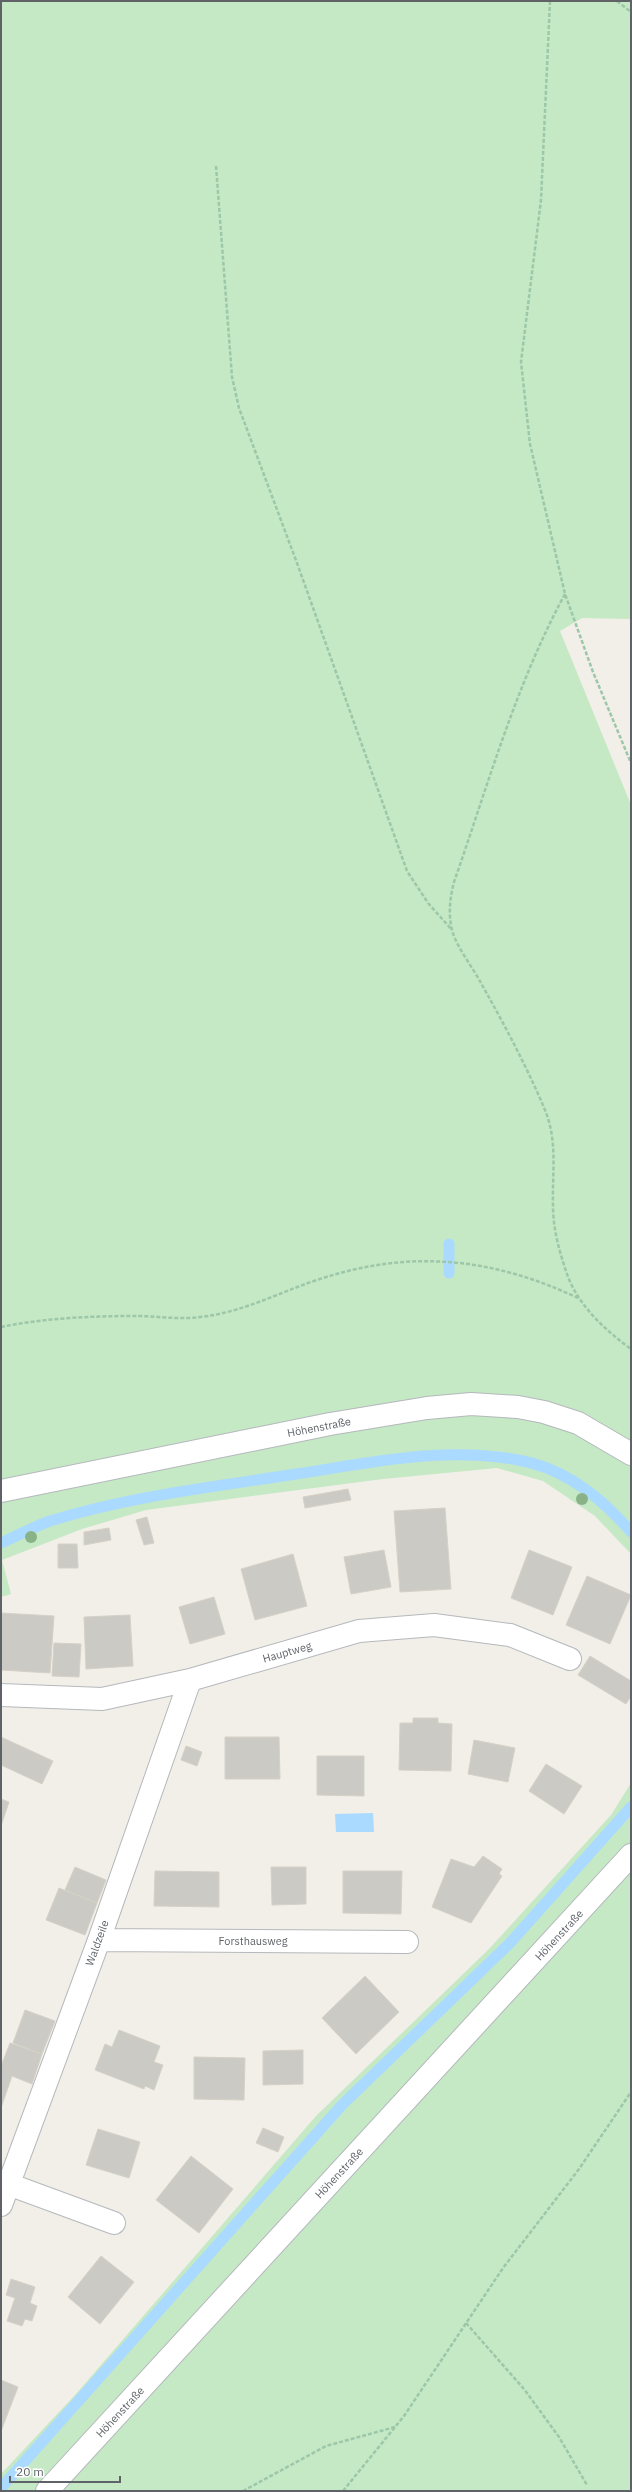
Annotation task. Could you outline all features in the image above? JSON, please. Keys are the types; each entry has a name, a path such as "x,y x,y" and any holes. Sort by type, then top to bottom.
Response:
{"street":[{"name":"Höhenstraße","path":"1,1492 330,1424 428,1408 471,1404 518,1407 544,1412 578,1423 631,1454"},
{"name":"Hauptweg","path":"1,1695 102,1699 190,1680 359,1631 434,1625 510,1635 570,1659"},
{"name":"Waldzeile","path":"1,2205 99,1940 190,1680"},
{"name":"Höhenstraße","path":"47,2491 631,1855"},
{"name":"Forsthausweg","path":"99,1940 407,1942"},
{"path":"8,2184 114,2223"}],"path":[{"path":"550,1 541,200 521,362 530,444 565,594 593,672 631,763"},
{"path":"617,1 631,12"},
{"path":"216,166 232,377 239,408 300,571 407,871 428,903 452,930 505,1026 545,1110 552,1130 554,1150 553,1206 555,1232 568,1277 579,1299 604,1327 631,1349"},
{"path":"452,930 449,903 454,882 517,700 546,630 565,594"},
{"path":"1,1327 37,1320 136,1316 199,1318 251,1307 321,1278 391,1262 425,1259 476,1264 513,1272 547,1284 579,1299"},
{"path":"343,2491 395,2427 503,2268 579,2169 631,2092"},
{"path":"466,2323 524,2389 559,2437 587,2485"},
{"path":"243,2491 326,2446 395,2427"}],"green space":[{"path":"1,1 631,1 631,619 582,618 560,631 631,805 631,1554 595,1516 543,1481 497,1468 383,1479 146,1510 82,1529 2,1560 11,1594 1,1597"},
{"path":"631,1783 631,2491 1,2491 1,2474 75,2395 316,2116 489,1949 611,1815"}],"water":[{"path":"373,1813 374,1832 336,1832 335,1814"}],"building":[{"path":"348,1489 351,1500 305,1508 303,1497"},
{"path":"445,1508 451,1589 400,1592 394,1511"},
{"path":"147,1517 154,1543 144,1545 136,1520"},
{"path":"109,1528 111,1540 84,1545 84,1532"},
{"path":"58,1544 77,1544 78,1568 58,1568"},
{"path":"384,1550 391,1587 351,1594 344,1557"},
{"path":"529,1550 572,1567 553,1615 511,1598"},
{"path":"293,1554 307,1606 255,1620 241,1569"},
{"path":"587,1576 631,1595 610,1644 566,1625"},
{"path":"214,1597 225,1634 190,1644 179,1607"},
{"path":"1,1613 54,1616 50,1673 1,1670"},
{"path":"130,1615 133,1666 86,1669 84,1617"},
{"path":"54,1643 81,1644 79,1677 52,1676"},
{"path":"590,1656 631,1681 631,1696 626,1704 578,1675"},
{"path":"413,1718 438,1718 438,1723 452,1724 451,1771 399,1770 400,1723 413,1723"},
{"path":"1,1737 53,1761 42,1784 1,1765"},
{"path":"225,1737 279,1737 280,1779 225,1779"},
{"path":"474,1740 515,1748 508,1782 468,1774"},
{"path":"186,1746 202,1752 197,1766 181,1760"},
{"path":"317,1756 364,1756 364,1796 317,1795"},
{"path":"546,1764 582,1786 564,1814 529,1791"},
{"path":"1,1799 9,1802 1,1826"},
{"path":"483,1856 502,1869 499,1874 502,1876 471,1923 432,1907 451,1859 474,1867"},
{"path":"75,1867 106,1880 97,1903 65,1890"},
{"path":"271,1867 306,1867 306,1904 272,1905"},
{"path":"155,1871 219,1872 219,1907 154,1906"},
{"path":"343,1871 402,1871 401,1914 343,1913"},
{"path":"59,1888 97,1903 85,1935 46,1920"},
{"path":"365,1976 399,2012 356,2054 322,2018"},
{"path":"25,2010 55,2021 42,2054 13,2043"},
{"path":"119,2030 160,2046 154,2062 163,2065 154,2090 145,2086 144,2089 95,2070 105,2044 112,2047"},
{"path":"10,2043 42,2054 32,2084 12,2076 1,2108 1,2066"},
{"path":"303,2050 303,2084 263,2085 263,2051"},
{"path":"194,2057 245,2058 244,2100 194,2099"},
{"path":"263,2128 284,2137 278,2152 256,2143"},
{"path":"98,2129 140,2142 129,2178 86,2165"},
{"path":"191,2156 233,2189 199,2233 156,2200"},
{"path":"101,2256 134,2282 100,2324 68,2297"},
{"path":"11,2279 35,2287 30,2303 37,2306 32,2321 25,2319 22,2326 7,2321 15,2298 6,2295"},
{"path":"1,2380 18,2387 1,2431"}],"waterway":[{"path":"449,1244 449,1273"},
{"path":"1,1543 50,1521 111,1505 203,1488 379,1461 434,1455 490,1456 518,1460 551,1470 581,1486 594,1496 631,1532"},
{"path":"1,2488 342,2105 510,1943 631,1807"}]}
